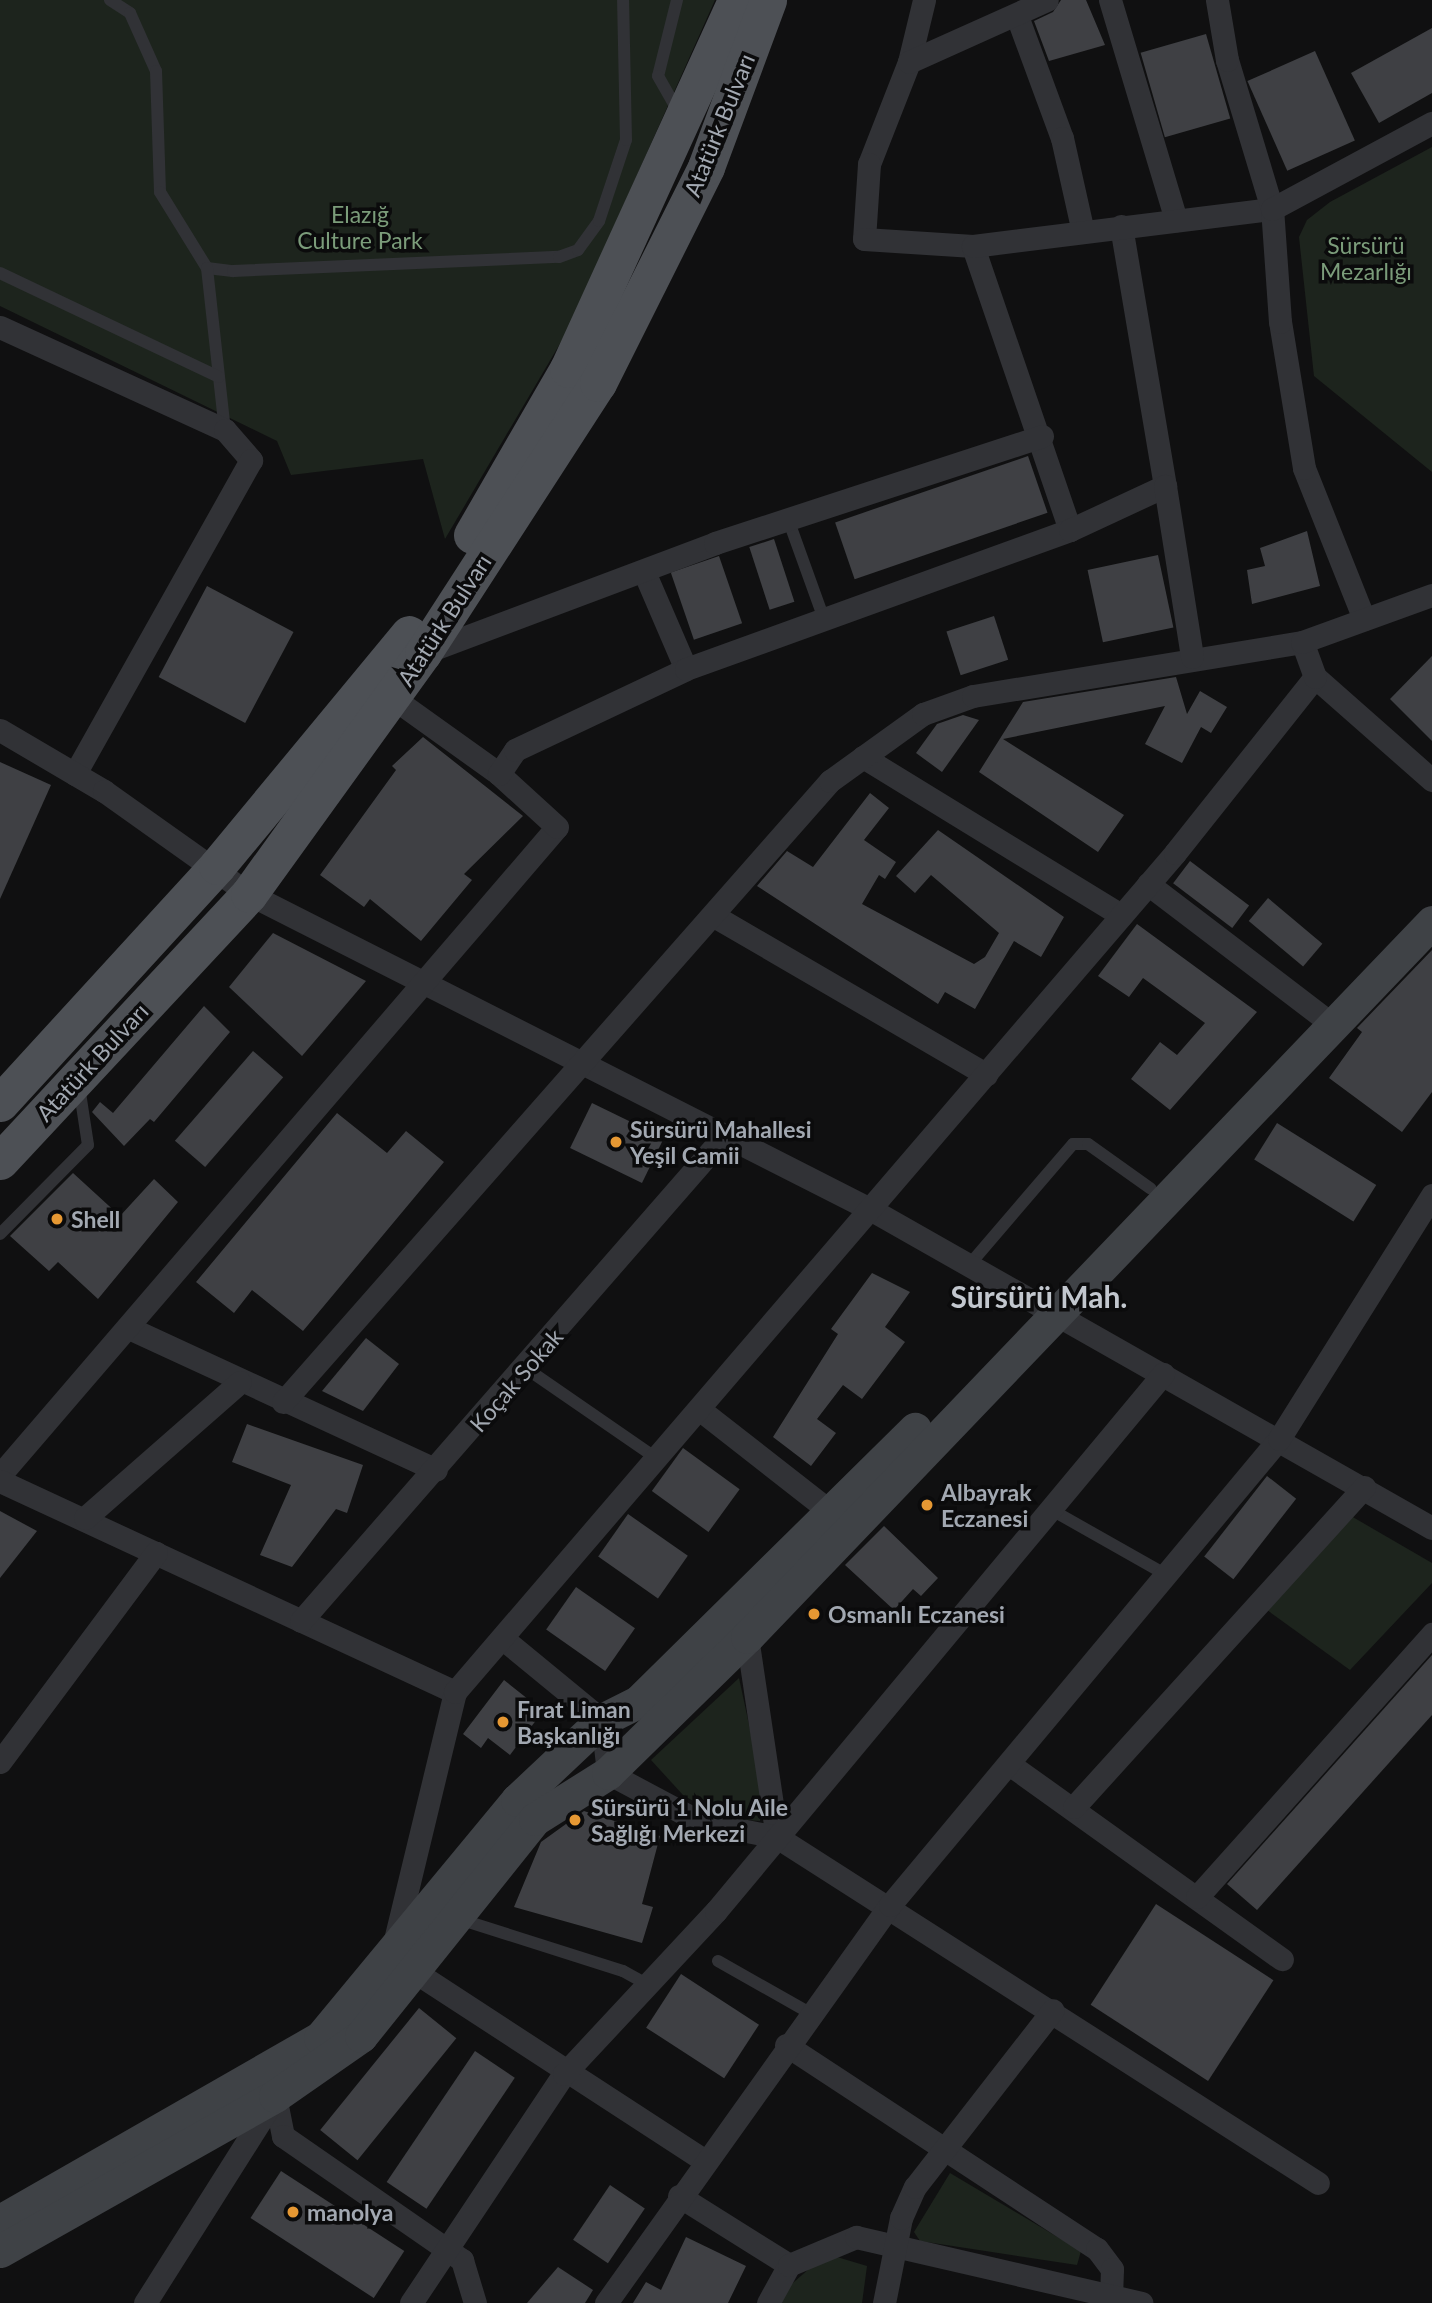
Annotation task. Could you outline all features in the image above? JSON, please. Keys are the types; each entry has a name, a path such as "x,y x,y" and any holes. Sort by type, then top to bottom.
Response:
{"main road":[{"name":"Atatürk Bulvarı","path":"0,1103 217,866 427,611 568,369 736,0"},
{"name":"Atatürk Bulvarı","path":"0,1161 249,894 423,653 598,383 706,167 768,0"},
{"path":"0,2221 320,2038 401,1958 453,1917 535,1819 608,1773 747,1637 1047,1309 1151,1189 1321,1016 1432,898"},
{"path":"0,2251 275,2096 360,2036 401,1958 517,1800 602,1720 638,1702 831,1512 1047,1309 1432,922"}],"street":[{"path":"924,0 909,62 869,164 864,239 973,246 1272,209 1432,122"},
{"path":"909,62 1048,0"},
{"path":"1110,0 1176,220"},
{"path":"1217,0 1227,60 1272,209 1280,322 1304,468 1364,619"},
{"path":"1017,16 1062,138 1083,232"},
{"path":"1121,226 1192,657"},
{"path":"973,246 1042,436 1070,530"},
{"path":"0,327 225,430 251,460 75,774"},
{"path":"423,653 645,574 788,519 1042,436"},
{"path":"499,774 515,750 686,669 1070,530 1165,486"},
{"path":"645,574 686,669"},
{"path":"283,1402 714,916 830,781 923,714 973,696 1192,657 1302,642 1432,595"},
{"path":"1302,642 1315,677 1432,779"},
{"path":"704,2160 564,2074 401,1958 455,1692 1148,884 1315,677"},
{"path":"0,1475 130,1328 419,983 557,827 499,774 393,698"},
{"path":"0,730 75,774 217,866 249,894 419,983 870,1209 1432,1528"},
{"path":"863,757 1121,915"},
{"path":"1148,884 1321,1016"},
{"path":"714,916 986,1074"},
{"name":"Koçak Sokak","path":"301,1620 527,1368 725,1135"},
{"path":"606,2303 808,2012 890,1905 1012,1766 1165,1574 1279,1439 1432,1195"},
{"path":"130,1328 283,1402 436,1470"},
{"path":"411,2303 564,2074 648,1986 776,1837 1163,1374"},
{"path":"85,1518 240,1382"},
{"path":"699,1409 831,1512"},
{"path":"0,1481 85,1518 455,1692"},
{"path":"1074,1807 1364,1487"},
{"path":"0,1762 156,1553"},
{"path":"1198,1897 1432,1634"},
{"path":"747,1637 776,1837"},
{"path":"502,1638 602,1720 608,1773 700,1822 776,1837 890,1905 1318,2183"},
{"path":"1012,1766 1074,1807 1282,1959"},
{"path":"884,2303 895,2243 915,2187 1053,2010"},
{"path":"786,2045 942,2151 1097,2249 1112,2269 1111,2295"},
{"path":"275,2096 283,2136 462,2260 475,2303"},
{"path":"145,2303 275,2096"},
{"path":"679,2196 789,2265"},
{"path":"768,2303 789,2265 856,2237 895,2243 1068,2294 1111,2295 1141,2303"}],"lane":[{"path":"110,0 130,13 156,71 160,192 207,268 225,430"},
{"path":"207,268 559,257 578,250 599,221 626,140 623,0"},
{"path":"677,0 658,76 682,118"},
{"path":"0,273 219,377"},
{"path":"788,519 824,619"},
{"path":"0,1234 88,1145 78,1077"},
{"path":"970,1264 1073,1144 1088,1144 1151,1189"},
{"path":"527,1368 656,1458"},
{"path":"1050,1509 1165,1574"},
{"path":"453,1917 623,1971 648,1986"},
{"path":"718,1961 808,2012"}],"green space":[{"name":"Elazığ Culture Park","path":"0,0 715,0 568,330 445,539 423,459 291,475 277,441 0,306"},
{"name":"Sürsürü Mezarlığı","path":"1432,147 1432,472 1314,376 1299,237 1307,220 1330,202"},
{"path":"1351,1516 1432,1563 1432,1583 1350,1670 1267,1610"},
{"path":"739,1678 762,1785 760,1821 722,1818 683,1795 651,1760"},
{"path":"950,2173 1081,2251 1077,2265 920,2241 914,2232"},
{"path":"837,2257 867,2266 862,2303 770,2303 810,2268"}],"building":[{"path":"1061,0 1086,0 1105,45 1049,61 1034,21 1053,12"},
{"path":"1432,28 1432,93 1379,123 1351,73"},
{"path":"1206,34 1230,119 1165,137 1141,53"},
{"path":"1315,51 1355,141 1287,171 1247,81"},
{"path":"1028,456 1048,513 855,579 835,522"},
{"path":"1307,531 1320,586 1252,604 1247,570 1265,566 1260,548"},
{"path":"774,539 794,602 770,610 749,547"},
{"path":"1158,555 1173,627 1103,642 1088,570"},
{"path":"719,556 742,623 694,640 671,573"},
{"path":"207,586 294,632 245,723 159,677"},
{"path":"994,616 1008,660 961,675 946,631"},
{"path":"1432,656 1432,741 1390,699"},
{"path":"1176,677 1187,714 1200,691 1227,707 1211,733 1201,727 1182,763 1145,744 1165,706 1003,739 1124,815 1098,852 979,772 1023,702"},
{"path":"963,715 979,720 942,772 916,753 937,724"},
{"path":"423,737 523,816 464,874 472,880 421,941 370,899 364,907 320,875 396,770 392,766"},
{"path":"0,762 51,785 0,899"},
{"path":"870,793 889,808 864,840 896,862 885,879 879,875 862,904 974,964 985,957 999,933 931,875 915,893 896,876 938,830 1064,917 1041,957 1014,941 975,1009 945,992 938,1004 757,886 787,851 813,867"},
{"path":"1190,861 1249,906 1232,928 1173,883"},
{"path":"1268,898 1322,944 1303,967 1249,921"},
{"path":"1137,924 1257,1012 1170,1110 1131,1079 1160,1042 1177,1055 1205,1023 1143,978 1129,997 1098,976"},
{"path":"273,933 366,981 302,1056 229,987"},
{"path":"1432,950 1432,1092 1402,1132 1329,1078 1362,1032 1357,1028"},
{"path":"204,1006 230,1032 154,1122 150,1119 124,1146 92,1112 100,1102 113,1113"},
{"path":"253,1051 283,1077 205,1167 175,1141"},
{"name":"Sürsürü Mahallesi Yeşil Camii","path":"592,1103 664,1138 642,1183 570,1148"},
{"path":"337,1113 387,1153 406,1131 444,1162 303,1331 252,1290 234,1313 196,1282"},
{"path":"1277,1123 1376,1185 1353,1221 1254,1159"},
{"path":"73,1173 120,1216 154,1179 178,1202 98,1299 58,1262 49,1271 10,1236"},
{"path":"872,1273 910,1292 885,1327 905,1342 862,1399 843,1385 817,1419 836,1433 811,1466 773,1437 838,1334 831,1329"},
{"path":"366,1338 399,1364 363,1411 322,1391"},
{"path":"247,1424 363,1465 347,1513 336,1509 292,1567 260,1555 291,1485 232,1462"},
{"path":"683,1448 740,1489 708,1532 652,1491"},
{"path":"1267,1476 1296,1499 1233,1579 1204,1556"},
{"path":"0,1511 37,1531 0,1578"},
{"path":"628,1514 688,1556 658,1598 598,1557"},
{"path":"884,1526 938,1578 921,1596 913,1589 894,1610 845,1565"},
{"path":"576,1587 635,1628 605,1671 546,1630"},
{"path":"1432,1655 1432,1715 1257,1910 1227,1884"},
{"name":"Fırat Liman Başkanlığı","path":"504,1680 543,1711 510,1755 488,1738 481,1748 463,1734"},
{"path":"584,1811 660,1836 642,1904 653,1907 642,1943 514,1907 541,1842"},
{"path":"1156,1904 1273,1980 1208,2081 1091,2005"},
{"path":"681,1974 759,2025 724,2078 646,2028"},
{"path":"419,2008 456,2038 357,2160 320,2130"},
{"path":"475,2051 515,2078 426,2209 387,2182"},
{"path":"281,2171 404,2251 374,2298 251,2218"},
{"path":"610,2185 645,2208 608,2263 573,2240"},
{"path":"686,2237 746,2266 728,2303 633,2303 646,2282 661,2290"},
{"path":"558,2267 593,2290 585,2303 527,2303"}],"place":[{"name":"Sürsürü Mahallesi Yeşil Camii","path":"616,1142"},
{"name":"Shell","path":"57,1219"},
{"name":"Albayrak Eczanesi","path":"927,1505"},
{"name":"Osmanlı Eczanesi","path":"814,1614"},
{"name":"Fırat Liman Başkanlığı","path":"503,1722"},
{"name":"Sürsürü 1 Nolu Aile Sağlığı Merkezi","path":"575,1820"},
{"name":"manolya","path":"293,2212"}],"district":[{"name":"Sürsürü Mah.","path":"1039,1296"}]}
